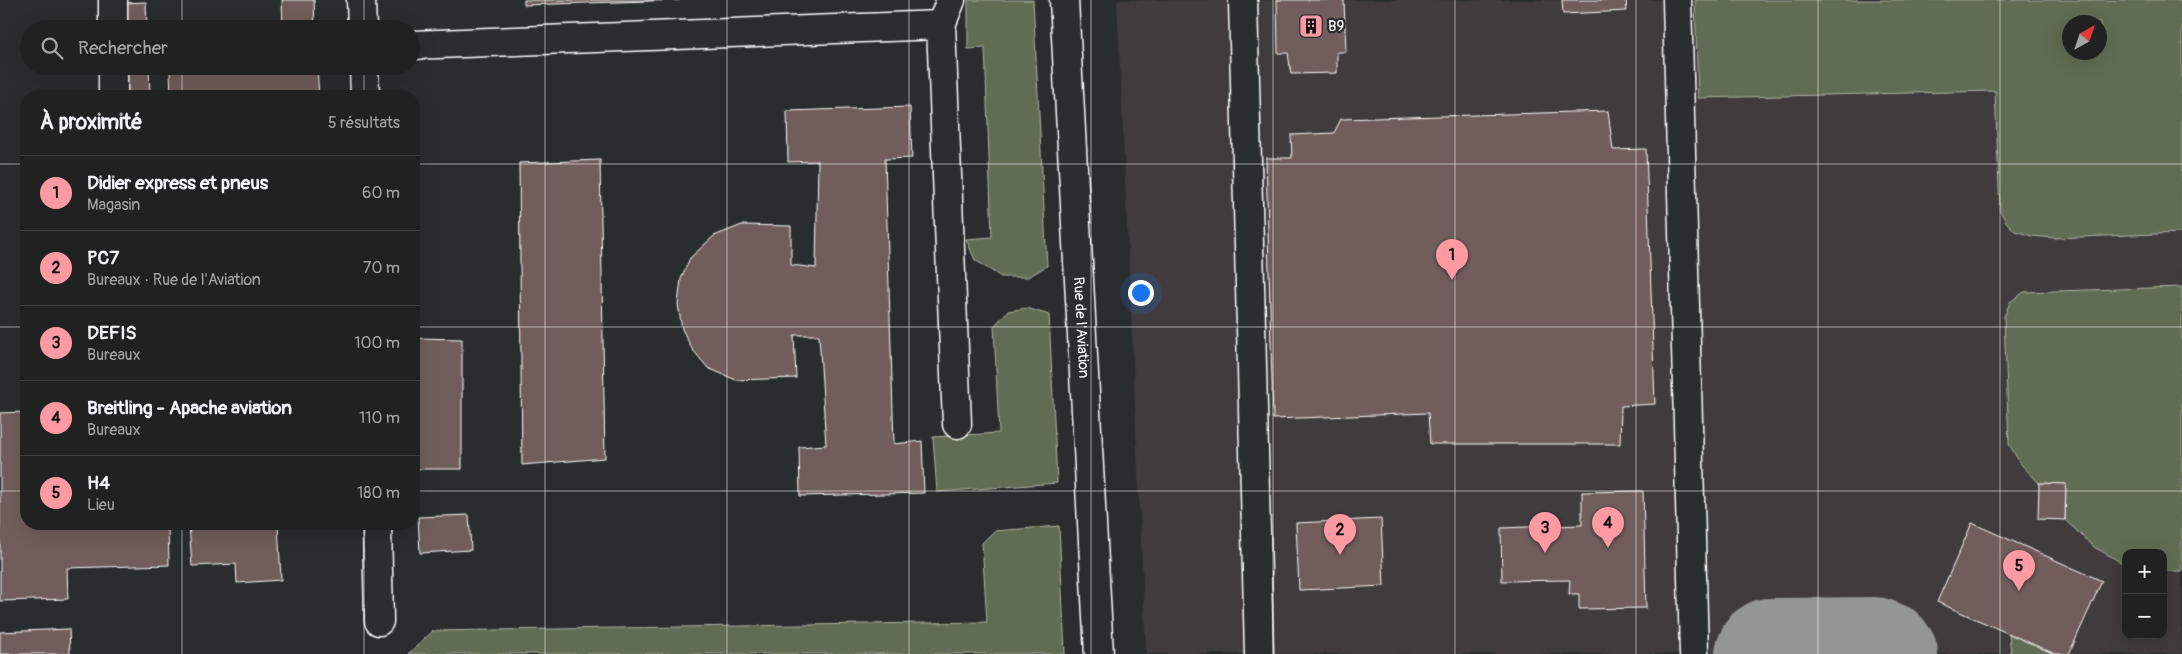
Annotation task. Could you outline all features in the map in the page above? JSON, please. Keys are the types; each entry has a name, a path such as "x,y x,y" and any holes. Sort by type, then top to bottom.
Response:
{"street":[{"path":"113,0 113,20"},
{"path":"361,0 362,20"},
{"name":"Rue de l'Aviation","path":"1064,0 1098,654"},
{"path":"1243,0 1260,654"},
{"path":"1677,0 1694,654"},
{"path":"420,44 946,12 957,424"},
{"path":"113,75 113,90"},
{"path":"364,75 365,90"},
{"path":"377,530 379,621"}],"shaded area":[{"path":"1117,0 2182,0 2182,654 1146,654"}],"green space":[{"path":"968,0 1033,0 1047,266 1028,277 1001,277 975,260 966,239 992,237 985,48 968,49"},
{"path":"1695,0 2182,0 2182,233 2054,238 2032,236 2015,231 2007,223 2000,211 1995,91 1698,98"},
{"path":"2182,287 2182,571 2167,571 2167,549 2122,549 2122,563 2094,547 2065,520 2066,484 2039,483 2020,463 2009,444 2004,317 2010,302 2024,292"},
{"path":"1027,308 1049,315 1057,483 937,492 933,437 999,433 994,326 1008,311"},
{"path":"1059,526 1065,654 408,654 433,631 987,622 982,543 994,531"},
{"path":"2009,634 2055,654 2011,654"}],"building":[{"path":"282,0 314,0 315,20 283,20"},
{"path":"524,0 680,0 524,5"},
{"name":"B9","path":"1277,0 1344,0 1346,52 1337,52 1337,73 1291,74 1288,53 1278,53"},
{"path":"1562,0 1626,0 1627,11 1563,14"},
{"path":"146,2 147,20 124,20 123,3"},
{"path":"126,75 149,75 150,90 127,90"},
{"path":"170,75 318,75 319,90 171,90"},
{"path":"910,107 912,158 885,159 894,444 922,441 924,493 800,496 799,447 826,445 819,335 794,335 796,378 736,380 708,368 692,349 682,329 678,304 681,279 690,258 714,236 742,225 791,226 791,265 816,268 818,161 788,162 787,111"},
{"path":"1608,111 1613,150 1646,149 1655,404 1621,406 1620,444 1430,444 1428,413 1273,419 1266,158 1292,158 1291,135 1334,133 1341,119"},
{"path":"600,160 605,458 522,465 519,163"},
{"path":"420,338 462,339 462,469 420,469"},
{"path":"20,412 20,530 168,530 169,565 67,568 68,599 0,601 0,413"},
{"path":"2039,483 2066,484 2065,520 2038,519"},
{"path":"1643,491 1646,608 1579,609 1579,594 1569,594 1570,580 1502,581 1501,528 1582,525 1582,492"},
{"path":"469,515 471,550 420,553 420,517"},
{"path":"1381,519 1384,586 1299,590 1296,523"},
{"path":"1972,523 2102,581 2069,654 2055,654 1937,602"},
{"path":"189,530 278,530 281,580 237,583 236,564 192,566"},
{"path":"69,629 70,654 0,654 0,632"}],"taxiway":[{"path":"1760,654 1763,647 1769,643 1875,642 1888,647 1893,654"}],"place":[{"name":"B9","path":"1311,26"},
{"name":"Didier express et pneus","path":"1452,280"},
{"name":"Breitling - Apache aviation","path":"1608,548"},
{"name":"DEFIS","path":"1545,553"},
{"name":"PC7","path":"1340,555"},
{"name":"H4","path":"2019,591"}]}
